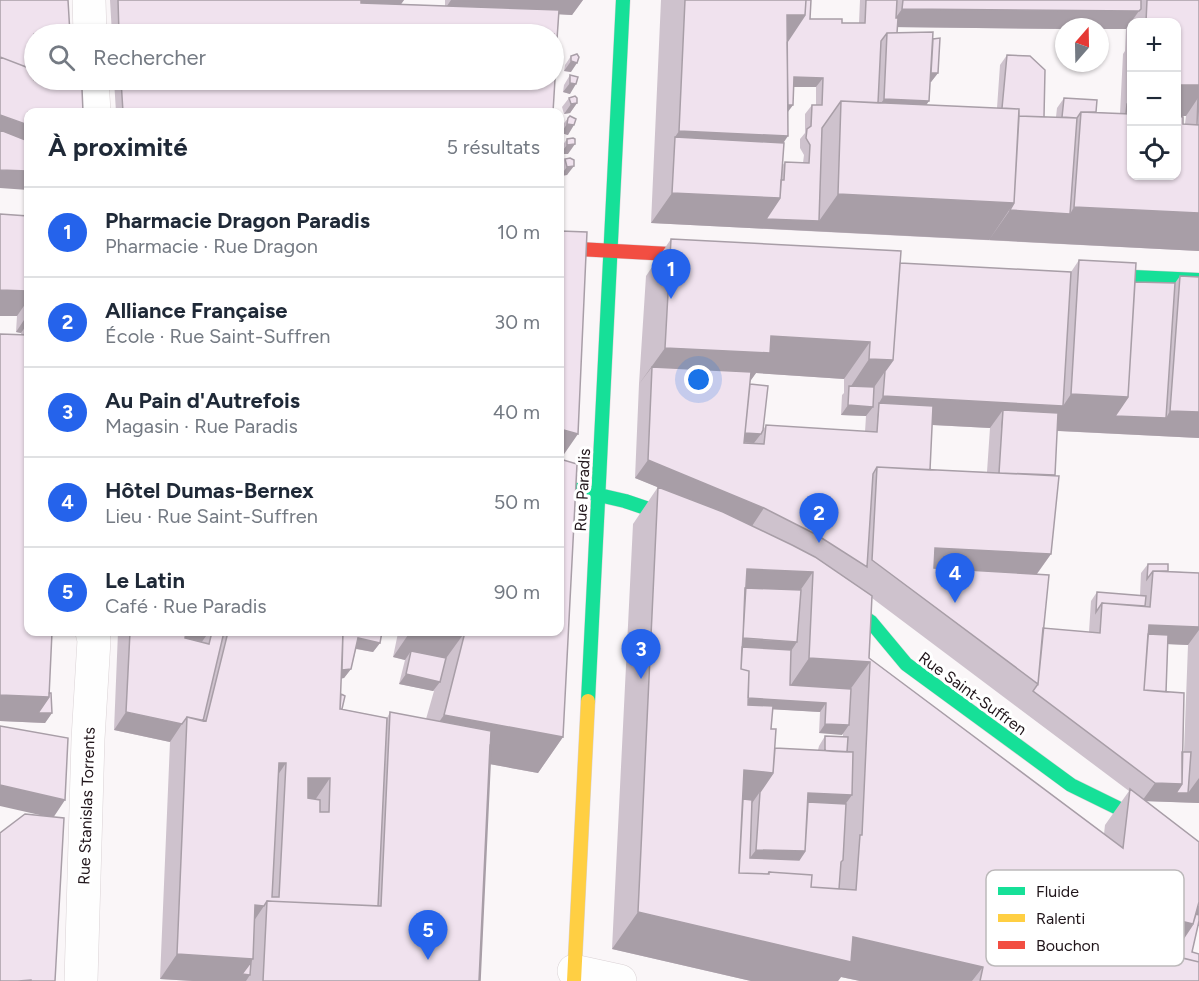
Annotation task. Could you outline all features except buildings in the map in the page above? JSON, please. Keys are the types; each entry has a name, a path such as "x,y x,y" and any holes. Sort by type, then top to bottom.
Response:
{"main road":[{"name":"Rue Paradis","path":"574,976 623,0"},
{"path":"564,248 720,257"},
{"path":"1079,274 1199,280"},
{"path":"564,487 650,507 703,528"},
{"name":"Rue Saint-Suffren","path":"825,590 871,622 906,664 1071,785 1128,813 1199,866"}],"street":[{"path":"89,0 90,24"},
{"path":"93,90 94,108"},
{"name":"Rue Stanislas Torrents","path":"81,981 93,636"},
{"path":"574,976 620,981"}],"traffic: fast":[{"path":"588,701 623,0"},
{"path":"1090,275 1199,280"},
{"path":"564,487 625,501 687,522"},
{"path":"834,596 871,622 906,664 1071,785 1128,813 1199,866"}],"traffic: slow":[{"path":"574,981 588,701"}],"traffic: jam":[{"path":"564,248 706,256"}],"place":[{"name":"Pharmacie Dragon Paradis","path":"671,299"},
{"name":"Alliance Française","path":"819,543"},
{"name":"Hôtel Dumas-Bernex","path":"955,603"},
{"name":"Au Pain d'Autrefois","path":"641,679"},
{"name":"Le Latin","path":"428,960"}]}
